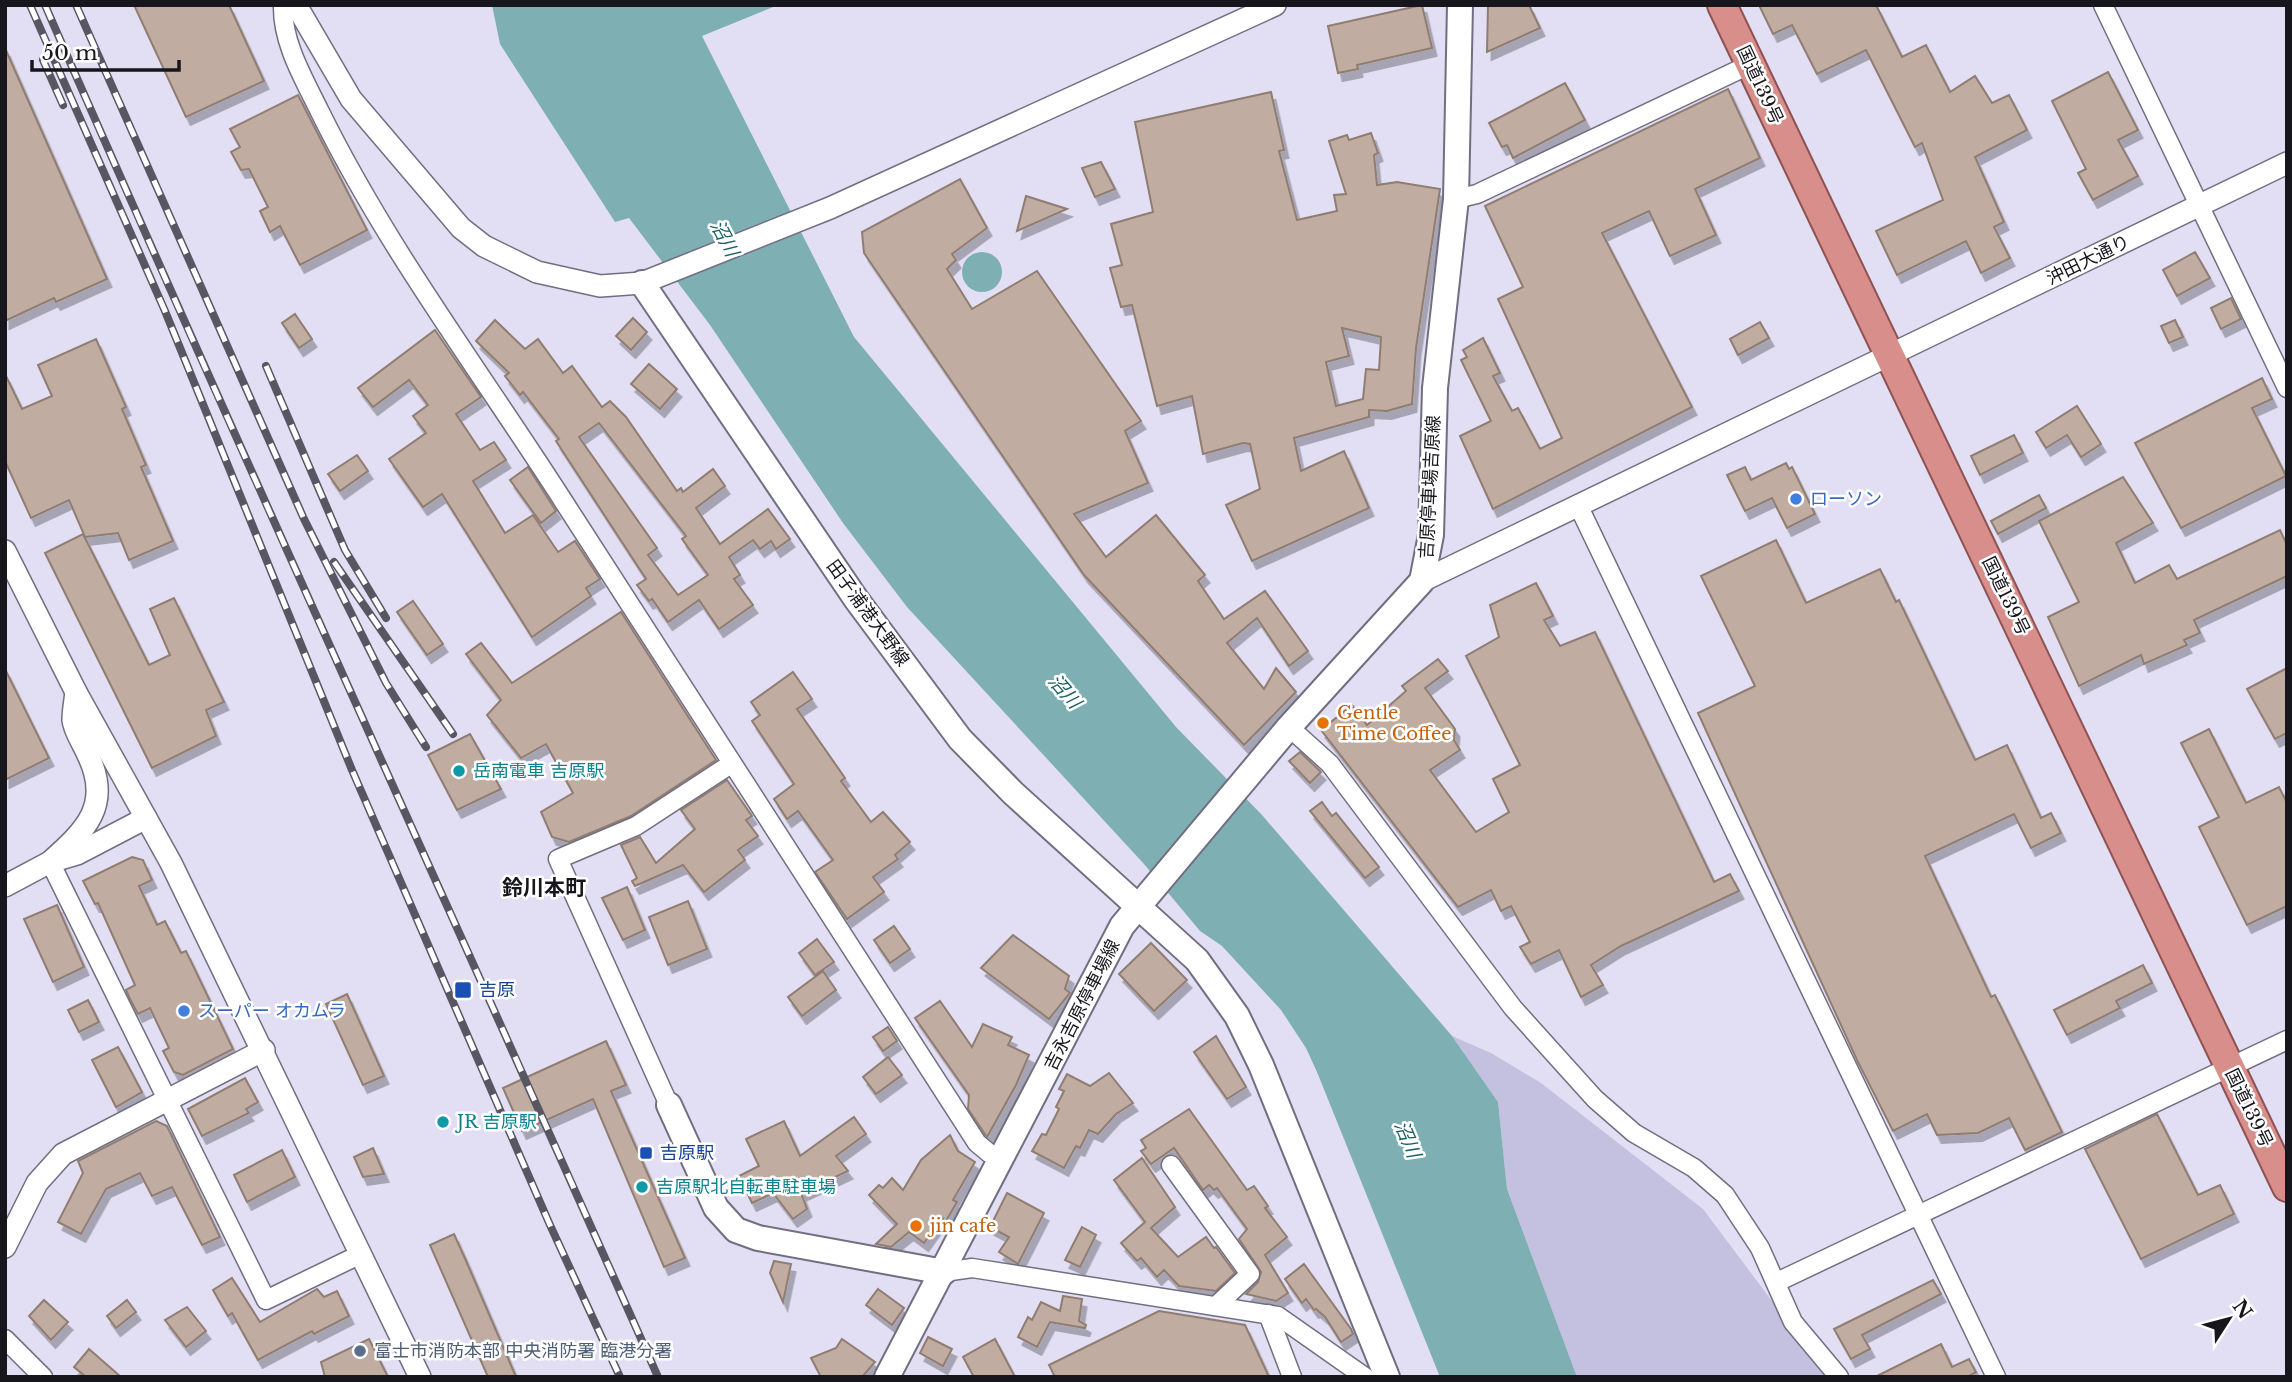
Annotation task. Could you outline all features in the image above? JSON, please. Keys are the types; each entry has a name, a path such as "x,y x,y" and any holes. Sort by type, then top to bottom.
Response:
{"highway":[{"name":"国道139号","path":"1722,5 2287,1187"}],"main road":[{"name":"吉原停車場吉原線","path":"1145,896 1289,727 1422,581 1431,535 1435,388 1456,199 1460,5"},
{"name":"田子浦港大野線","path":"642,283 856,599 960,738 1013,793 1145,896"},
{"name":"吉永吉原停車場線","path":"944,1272 1111,945 1145,896"},
{"path":"1145,896 1198,960 1237,1016 1261,1065 1387,1377"},
{"path":"669,1105 716,1208 736,1230 758,1238 944,1272 887,1377"}],"street":[{"path":"283,5 282,19 294,59 389,238 568,509 976,1143 989,1153 1003,1158"},
{"path":"296,5 351,99 461,228 484,246 537,272 600,286 642,283 830,208 1275,5"},
{"path":"2103,5 2287,388"},
{"path":"1456,199 1477,194 1751,64"},
{"name":"沖田大通り","path":"1422,581 2287,163"},
{"path":"1579,507 1996,1377"},
{"path":"5,551 76,692 171,863 264,1050 420,1377"},
{"path":"50,863 85,828 92,818 98,795 97,772 73,722 76,692"},
{"path":"1289,727 1330,764 1513,1008 1595,1099 1634,1133 1694,1168 1725,1195 1760,1248 1793,1322 1839,1377"},
{"path":"669,1105 558,859 636,826 731,764"},
{"path":"5,887 146,818"},
{"path":"50,863 266,1300 360,1254"},
{"path":"1777,1282 2287,1040"},
{"path":"5,1247 37,1183 63,1154 264,1050"},
{"path":"1171,1165 1250,1274 1216,1306"},
{"path":"944,1272 972,1268 1278,1316 1365,1377"},
{"path":"1268,1314 1292,1377"},
{"path":"9,1349 43,1377"}],"shaded area":[{"path":"1452,1036 1491,1053 1541,1083 1703,1209 1829,1377 1577,1377 1507,1189 1498,1102"}],"water":[{"name":"沼川","path":"492,5 778,5 702,36 854,337 1176,727 1262,815 1452,1036 1498,1102 1507,1189 1577,1377 1440,1377 1317,1072 1306,1048 1281,1010 1222,946 1200,931 1144,864 907,607 843,523 710,325 629,218 615,222 500,44"},
{"path":"982,252 990,253 996,258 1001,264 1001,280 996,286 990,291 982,292 974,291 968,286 963,280 962,272 963,264 968,258 974,253"}],"building":[{"path":"134,5 229,5 264,81 186,117"},
{"path":"1422,5 1432,48 1357,65 1358,69 1338,73 1328,26"},
{"path":"1488,5 1529,5 1540,28 1487,52"},
{"path":"1759,5 1876,5 1902,57 1926,45 1950,92 1975,76 1992,103 2009,95 2027,130 1975,157 2004,222 1994,227 2010,258 1981,273 1966,241 1897,275 1876,231 1943,200 1922,143 1915,147 1866,50 1817,74 1792,25 1773,34"},
{"path":"5,48 107,279 56,302 54,298 5,321"},
{"path":"2108,72 2138,130 2118,140 2138,176 2093,200 2078,173 2086,169 2052,101"},
{"path":"1565,83 1585,120 1513,158 1507,145 1502,147 1489,123"},
{"path":"1728,89 1760,158 1695,189 1716,235 1670,256 1649,211 1602,233 1692,407 1493,509 1460,436 1491,421 1461,360 1467,357 1463,350 1483,338 1500,373 1493,376 1512,411 1518,408 1540,449 1562,438 1498,299 1523,287 1485,206"},
{"path":"1271,92 1284,150 1279,151 1297,220 1337,211 1334,195 1346,194 1329,141 1347,135 1349,140 1371,133 1378,153 1374,155 1377,185 1397,182 1440,189 1416,348 1412,404 1387,411 1369,410 1369,417 1294,438 1301,471 1344,451 1369,508 1252,561 1226,505 1260,489 1250,444 1243,443 1203,454 1192,396 1157,406 1132,305 1121,307 1110,268 1122,265 1111,224 1153,212 1135,122","holes":["1342,328 1381,337 1379,370 1366,369 1363,399 1336,406 1326,362 1349,356"]},
{"path":"298,95 367,230 300,265 280,226 270,232 260,211 268,207 249,169 241,170 231,152 240,147 230,129"},
{"path":"1101,162 1115,189 1095,197 1082,168"},
{"path":"960,179 987,228 952,254 956,260 947,269 972,309 1037,271 1141,421 1125,431 1148,483 1074,514 1106,557 1156,515 1205,575 1198,581 1224,619 1265,591 1308,651 1289,666 1257,618 1227,643 1264,689 1276,668 1296,692 1244,745 1084,575 864,253 862,232"},
{"path":"1026,196 1067,209 1017,231"},
{"path":"2195,252 2210,278 2177,296 2163,270"},
{"path":"2231,298 2241,319 2221,329 2211,308"},
{"path":"295,314 312,339 299,348 282,323"},
{"path":"633,318 647,332 631,350 616,336"},
{"path":"495,320 525,349 538,339 563,373 572,366 602,407 610,401 626,417 677,491 681,488 683,492 713,469 725,486 696,508 720,544 768,509 790,539 776,549 771,541 760,549 753,540 729,557 740,575 734,579 753,605 719,629 699,600 668,622 652,599 649,601 637,585 646,579 556,441 559,439 523,392 520,395 505,376 509,373 476,341","holes":["599,423 686,536 682,539 708,575 678,595 648,555 657,548 579,437"]},
{"path":"2175,320 2183,337 2169,343 2161,326"},
{"path":"1760,322 1769,338 1738,355 1730,339"},
{"path":"435,330 481,397 456,414 480,450 494,442 506,460 473,481 505,533 533,515 558,552 575,541 600,579 586,588 591,596 532,637 442,494 423,507 389,459 426,433 413,416 428,405 409,380 373,407 358,388"},
{"path":"96,339 126,407 122,409 146,465 141,467 173,541 129,560 118,533 85,537 69,500 31,518 5,461 5,374 22,409 52,396 38,365"},
{"path":"649,364 677,389 660,409 631,384"},
{"path":"2262,378 2272,399 2252,408 2286,476 2181,528 2135,443"},
{"path":"2077,406 2101,444 2081,457 2067,435 2046,448 2036,432"},
{"path":"2014,435 2023,453 1980,475 1971,456"},
{"path":"357,455 368,471 340,491 328,474"},
{"path":"1786,463 1789,469 1792,467 1815,514 1787,528 1772,498 1745,511 1727,475 1745,467 1751,480"},
{"path":"528,467 556,511 541,523 510,480"},
{"path":"2123,477 2153,523 2116,543 2135,583 2169,565 2177,579 2280,530 2287,545 2287,576 2194,620 2200,633 2184,640 2187,645 2144,664 2141,655 2079,686 2048,617 2079,602 2039,521"},
{"path":"2039,495 2046,508 1998,534 1991,521"},
{"path":"83,534 149,665 170,655 150,609 174,598 224,702 206,710 216,736 152,768 45,553"},
{"path":"1776,540 1806,603 1880,569 1896,602 1899,600 1975,760 2007,745 2041,818 2051,813 2061,833 2031,848 2014,814 1925,856 1991,997 1995,995 2062,1132 2025,1150 2009,1118 1978,1133 1937,1135 1927,1114 1893,1131 1857,1060 1698,713 1755,686 1701,576"},
{"path":"1536,583 1553,616 1544,620 1560,646 1595,632 1714,882 1730,874 1739,891 1621,946 1591,965 1603,985 1581,997 1559,950 1531,964 1520,947 1530,942 1511,906 1501,911 1491,890 1458,907 1321,730 1352,705 1367,725 1406,691 1402,686 1438,659 1448,671 1425,688 1455,729 1454,740 1460,750 1430,770 1476,832 1509,812 1493,779 1520,765 1466,656 1499,637 1490,605"},
{"path":"413,601 443,644 427,655 397,612"},
{"path":"621,612 716,760 631,816 569,842 552,837 541,812 573,793 546,744 521,758 487,715 501,700 466,654 481,643 512,683"},
{"path":"2287,668 2287,733 2275,739 2247,689"},
{"path":"5,669 49,758 5,780"},
{"path":"793,672 812,699 797,709 845,778 841,781 871,822 883,812 910,842 895,855 898,859 873,877 884,892 847,919 815,872 833,860 798,811 787,819 774,799 794,784 752,721 760,715 751,702"},
{"path":"2209,729 2246,803 2279,787 2287,803 2287,906 2247,925 2199,827 2219,817 2181,743"},
{"name":"岳南電車 吉原駅","path":"470,734 501,789 457,810 428,755"},
{"path":"1300,752 1321,772 1310,783 1289,761"},
{"path":"727,780 752,816 746,820 758,836 738,850 745,860 704,892 683,865 635,886 632,881 637,878 621,845 640,837 656,863 695,829 681,810"},
{"path":"1322,802 1332,816 1336,813 1379,867 1365,878 1310,811"},
{"path":"132,857 143,860 152,880 139,886 157,925 165,921 181,953 186,951 233,1049 183,1075 174,1072 163,1051 169,1048 150,1008 138,1014 130,999 126,990 135,985 98,903 95,904 83,881"},
{"path":"627,887 645,930 623,940 602,898"},
{"path":"688,901 707,949 668,965 649,917"},
{"path":"57,905 84,967 53,982 24,919"},
{"path":"894,926 910,949 890,963 874,940"},
{"path":"1013,935 1069,976 1065,989 1070,993 1049,1019 981,968"},
{"path":"817,939 834,962 815,975 799,953"},
{"path":"1151,943 1187,980 1154,1011 1119,974"},
{"path":"2143,965 2152,983 2116,1001 2120,1008 2067,1035 2054,1010"},
{"path":"823,971 836,990 802,1016 788,997"},
{"path":"347,994 384,1076 363,1085 326,1004"},
{"path":"88,1000 99,1022 79,1032 68,1010"},
{"path":"940,1001 972,1047 983,1024 1012,1037 1008,1045 1029,1055 1016,1085 987,1137 968,1109 969,1095 915,1018"},
{"path":"888,1027 897,1041 883,1051 873,1037"},
{"path":"1216,1036 1246,1087 1227,1099 1194,1052"},
{"path":"606,1041 626,1085 611,1091 685,1258 664,1267 593,1099 522,1131 503,1088"},
{"path":"118,1047 142,1092 116,1107 92,1060"},
{"path":"888,1057 902,1075 876,1094 863,1077"},
{"path":"1109,1073 1133,1103 1116,1114 1098,1134 1089,1130 1080,1148 1076,1146 1064,1168 1032,1151 1042,1134 1046,1135 1059,1109 1056,1107 1064,1091 1059,1089 1067,1074 1090,1086"},
{"path":"245,1078 258,1102 246,1109 249,1113 202,1136 188,1109"},
{"path":"1189,1109 1247,1190 1254,1186 1268,1206 1265,1208 1287,1237 1265,1255 1288,1293 1276,1301 1246,1294 1258,1282 1261,1272 1239,1239 1247,1229 1217,1188 1214,1190 1209,1185 1203,1190 1174,1148 1151,1164 1141,1151 1146,1148 1141,1140"},
{"path":"2157,1114 2198,1195 2220,1185 2234,1214 2141,1259 2085,1149"},
{"path":"854,1117 866,1134 836,1156 848,1171 801,1193 807,1209 793,1219 773,1193 752,1203 739,1176 759,1166 746,1139 784,1121 800,1156"},
{"path":"156,1121 167,1126 220,1237 202,1245 172,1187 152,1196 140,1173 106,1189 81,1234 58,1222 83,1173 78,1161"},
{"path":"950,1135 958,1151 975,1162 953,1200 957,1202 946,1221 942,1218 924,1243 909,1232 891,1247 876,1244 897,1224 869,1195 879,1185 883,1188 892,1178 903,1190 921,1160"},
{"path":"373,1148 384,1174 363,1177 354,1157"},
{"path":"282,1150 295,1177 247,1202 234,1175"},
{"path":"1142,1158 1175,1207 1151,1228 1178,1257 1206,1237 1235,1273 1216,1291 1179,1286 1164,1270 1157,1277 1141,1258 1137,1261 1121,1243 1145,1222 1114,1180"},
{"path":"1007,1193 1044,1213 1018,1264 999,1252 1009,1237 990,1227"},
{"path":"1082,1227 1096,1235 1080,1267 1065,1260"},
{"path":"454,1234 516,1377 488,1377 430,1245"},
{"path":"774,1261 791,1264 783,1302 770,1273"},
{"path":"1304,1264 1351,1329 1353,1334 1341,1342 1325,1317 1314,1310 1306,1299 1302,1303 1285,1279"},
{"path":"232,1278 260,1322 317,1289 324,1297 337,1291 349,1316 314,1334 312,1331 258,1360 232,1313 228,1316 213,1290"},
{"path":"1933,1280 1941,1294 1862,1335 1870,1349 1851,1359 1834,1329"},
{"path":"878,1289 904,1308 892,1325 866,1305"},
{"path":"1063,1296 1082,1299 1079,1321 1086,1325 1085,1328 1050,1322 1037,1347 1018,1337 1028,1317 1032,1320 1041,1302 1060,1311"},
{"path":"44,1300 68,1322 51,1340 29,1316"},
{"path":"127,1300 136,1312 116,1328 107,1316"},
{"path":"187,1307 206,1331 186,1347 165,1320"},
{"path":"1159,1311 1245,1325 1269,1377 1055,1377 1049,1365"},
{"path":"928,1337 952,1349 943,1366 920,1353"},
{"name":"富士市消防本部 中央消防署 臨港分署","path":"369,1339 388,1377 325,1377 321,1362"},
{"path":"842,1339 875,1362 862,1377 821,1377 811,1358 836,1348"},
{"path":"995,1339 1015,1377 974,1377 963,1357"},
{"path":"1941,1344 1952,1367 1969,1359 1976,1372 1967,1377 1875,1377"},
{"path":"89,1349 121,1377 86,1377 74,1367"}],"railway":[{"path":"30,5 165,311 352,770 550,1225 620,1377"},
{"path":"45,5 658,1377"},
{"path":"76,5 304,519 386,683 426,747"},
{"path":"43,60 63,105"},
{"path":"266,366 345,550 386,618"},
{"path":"334,562 453,734"}],"place":[{"name":"ローソン","path":"1796,499"},
{"name":"Gentle Time Coffee","path":"1323,723"},
{"name":"岳南電車 吉原駅","path":"459,771"},
{"name":"吉原","path":"463,990"},
{"name":"スーパー オカムラ","path":"184,1011"},
{"name":"JR 吉原駅","path":"443,1122"},
{"name":"吉原駅","path":"646,1153"},
{"name":"吉原駅北自転車駐車場","path":"642,1187"},
{"name":"jin cafe","path":"916,1226"},
{"name":"富士市消防本部 中央消防署 臨港分署","path":"360,1351"}],"district":[{"name":"鈴川本町","path":"544,888"}]}
